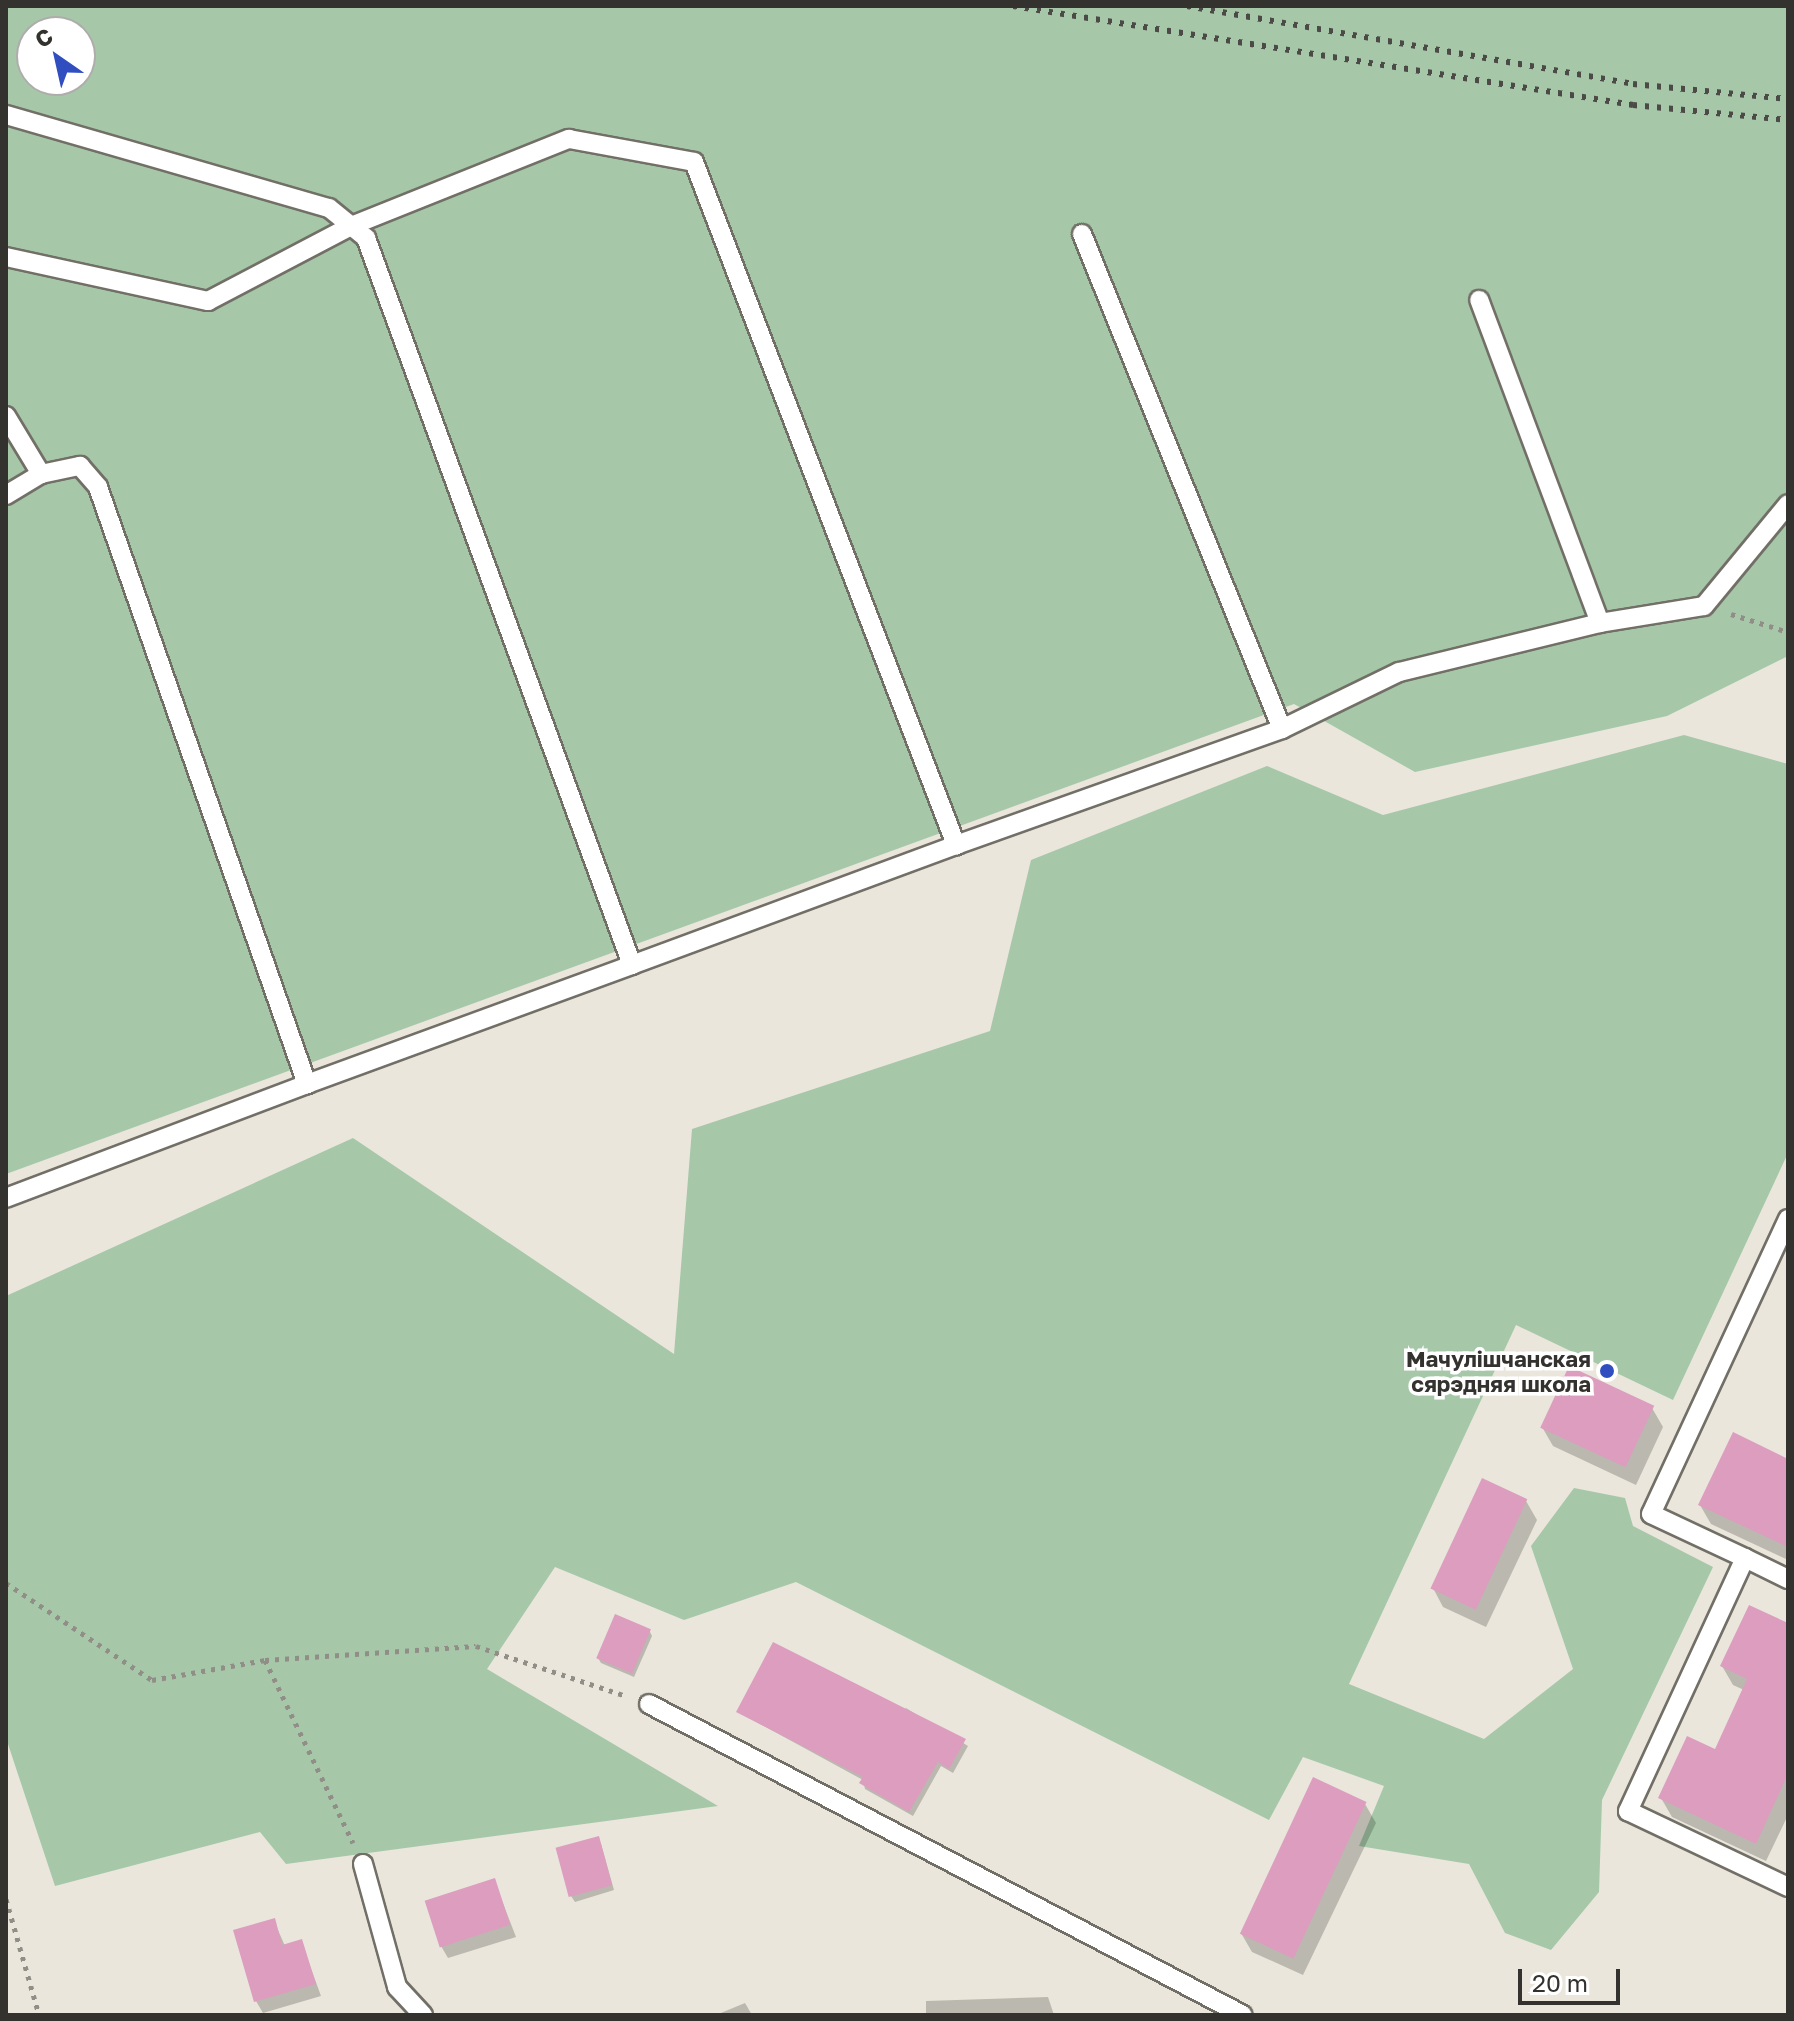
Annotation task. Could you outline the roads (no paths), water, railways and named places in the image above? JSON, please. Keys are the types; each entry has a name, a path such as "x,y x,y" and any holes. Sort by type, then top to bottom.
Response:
{"lane":[{"path":"6,115 329,208 366,238 632,965"},
{"path":"6,257 208,301 351,226 569,139 694,162 956,845"},
{"path":"1082,234 1282,729"},
{"path":"1479,300 1600,623"},
{"path":"6,416 41,474"},
{"path":"6,495 41,474 80,466 98,487 307,1084"},
{"path":"6,1198 956,845 1282,729 1399,672 1600,623 1704,606 1788,504"},
{"path":"1788,1219 1651,1514 1788,1579"},
{"path":"1745,1558 1628,1811 1788,1887"},
{"path":"649,1704 1243,2015"},
{"path":"363,1864 397,1987 423,2015"}],"railway":[{"path":"1013,6 1633,105 1788,120"},
{"path":"1187,6 1633,84 1788,99"}],"place":[{"name":"Мачулішчанская сярэдняя школа","path":"1607,1371"}]}
